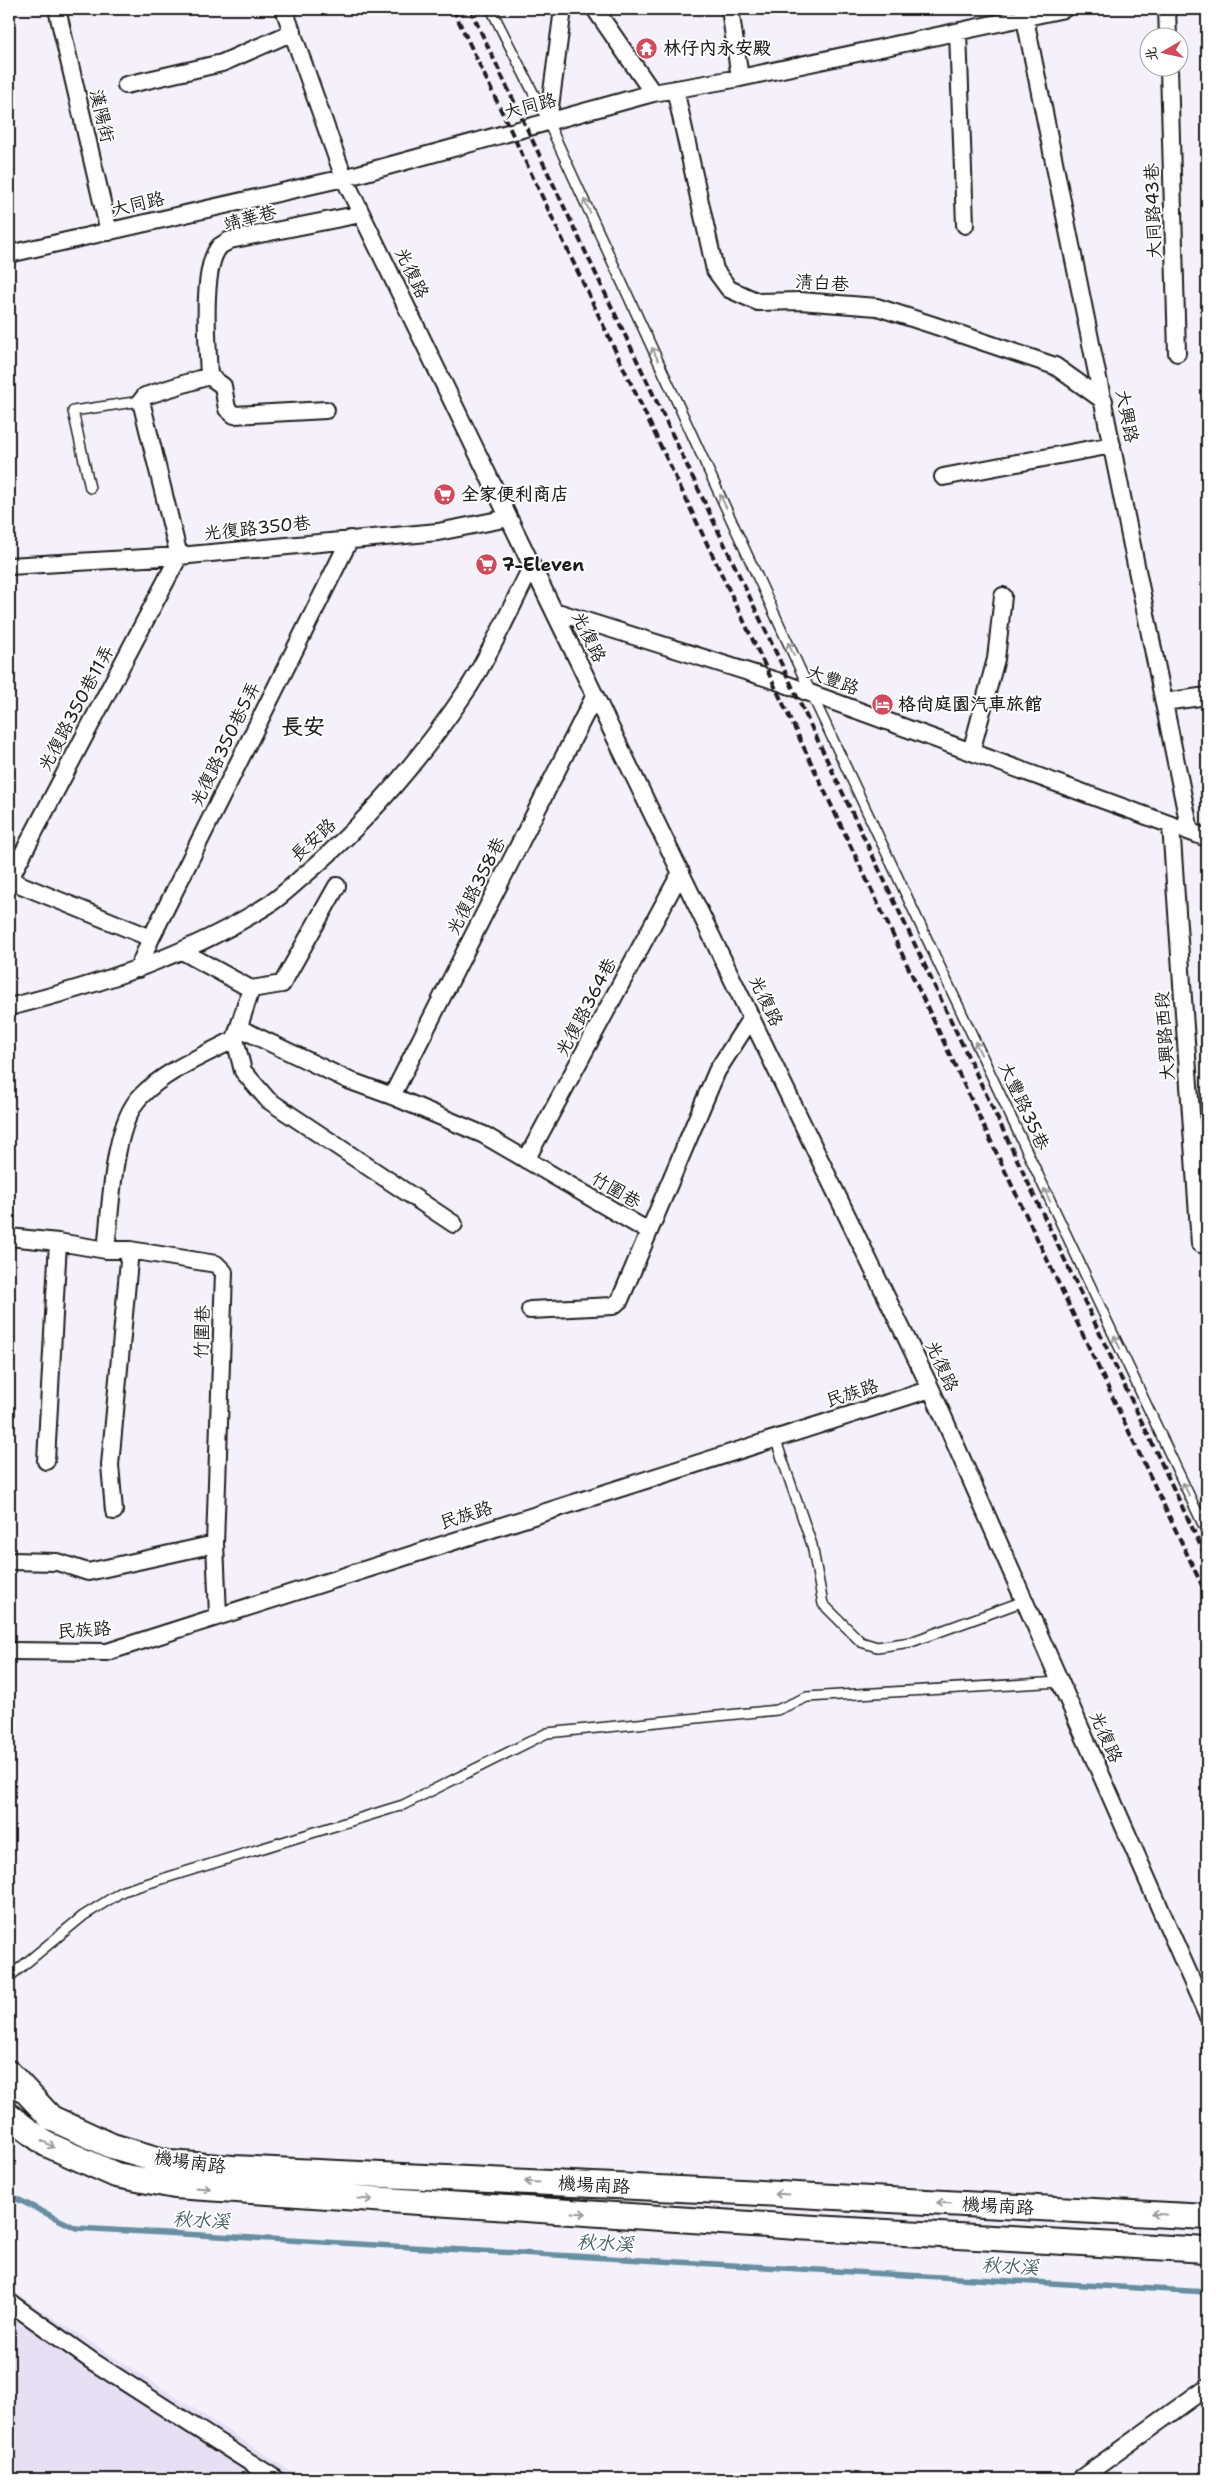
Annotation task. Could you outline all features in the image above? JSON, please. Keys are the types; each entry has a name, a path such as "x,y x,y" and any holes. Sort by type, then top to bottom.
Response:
{"street":[{"name":"漢陽街","path":"57,9 109,232"},
{"name":"光復路","path":"284,9 344,178 931,1389 1207,2014"},
{"path":"548,122 563,9"},
{"path":"595,9 654,93"},
{"path":"730,9 740,78"},
{"name":"大同路","path":"9,254 344,178 654,93 740,78 958,32 1024,13 1064,9"},
{"path":"1167,9 1168,28"},
{"name":"大興路","path":"1024,13 1190,831"},
{"path":"126,85 222,62 293,32"},
{"path":"958,32 965,225"},
{"name":"大同路43巷","path":"1169,78 1177,353"},
{"name":"清白巷","path":"675,89 715,270 729,289 758,302 800,301 876,307 1055,366 1104,401"},
{"name":"靖華巷","path":"209,376 205,332 211,267 220,246 230,240 361,214"},
{"path":"179,556 141,401 145,396 209,376 223,386 227,409 234,415 326,410"},
{"path":"943,477 1112,445"},
{"name":"光復路350巷","path":"9,566 179,556 438,532 508,518"},
{"name":"光復路350巷5弄","path":"138,968 151,938 350,539"},
{"name":"光復路350巷11弄","path":"151,938 9,880 179,556"},
{"name":"長安路","path":"9,1007 53,996 138,968 182,951 269,905 336,849 416,759 469,686 532,566"},
{"path":"971,752 996,659 1003,596"},
{"name":"大豐路","path":"554,611 811,694 1207,838"},
{"name":"光復路358巷","path":"392,1096 594,695"},
{"path":"1164,702 1207,696"},
{"name":"大興路西段","path":"1170,825 1200,1244"},
{"name":"光復路364巷","path":"526,1160 681,872"},
{"path":"182,951 250,990 282,984 337,886"},
{"path":"250,990 237,1034 243,1071 268,1100 454,1224"},
{"name":"竹圍巷","path":"530,1310 613,1306 620,1300 717,1072 751,1018"},
{"path":"106,1250 121,1132 132,1108 140,1097 179,1068 237,1034"},
{"name":"竹圍巷","path":"237,1034 484,1135 648,1231"},
{"name":"竹圍巷","path":"9,1237 58,1242 106,1250 130,1250 216,1264 224,1272 215,1544 218,1615"},
{"path":"46,1461 58,1242"},
{"path":"114,1511 110,1465 130,1250"},
{"name":"民族路","path":"9,1651 107,1652 931,1389"},
{"path":"9,1561 57,1562 88,1572 215,1544"},
{"name":"機場南路","path":"9,2073 51,2118 112,2146 170,2163 233,2168 712,2190 1207,2217"},
{"name":"機場南路","path":"9,2116 46,2144 116,2175 175,2186 797,2227 1207,2250"},
{"path":"9,2302 92,2361 276,2479"},
{"path":"1080,2479 1207,2387"}],"lane":[{"name":"大豐路35巷","path":"491,9 548,122 811,694 1207,1533"},
{"path":"90,488 73,411 141,401"},
{"path":"775,1438 812,1545 823,1604 861,1642 877,1647 910,1642 1024,1601"},
{"path":"9,1977 83,1916 123,1892 403,1805 547,1733 777,1710 807,1697 1060,1682"}],"shaded area":[{"path":"9,2289 303,2479 9,2479"}],"waterway":[{"name":"秋水溪","path":"9,2195 76,2228 1207,2292"}],"railway":[{"path":"453,9 1207,1596"},
{"path":"470,9 1207,1559"}],"place":[{"name":"林仔內永安殿","path":"647,48"},
{"name":"全家便利商店","path":"445,494"},
{"name":"7-Eleven","path":"486,565"},
{"name":"格尚庭園汽車旅館","path":"882,704"}],"district":[{"name":"長安","path":"303,726"}]}
